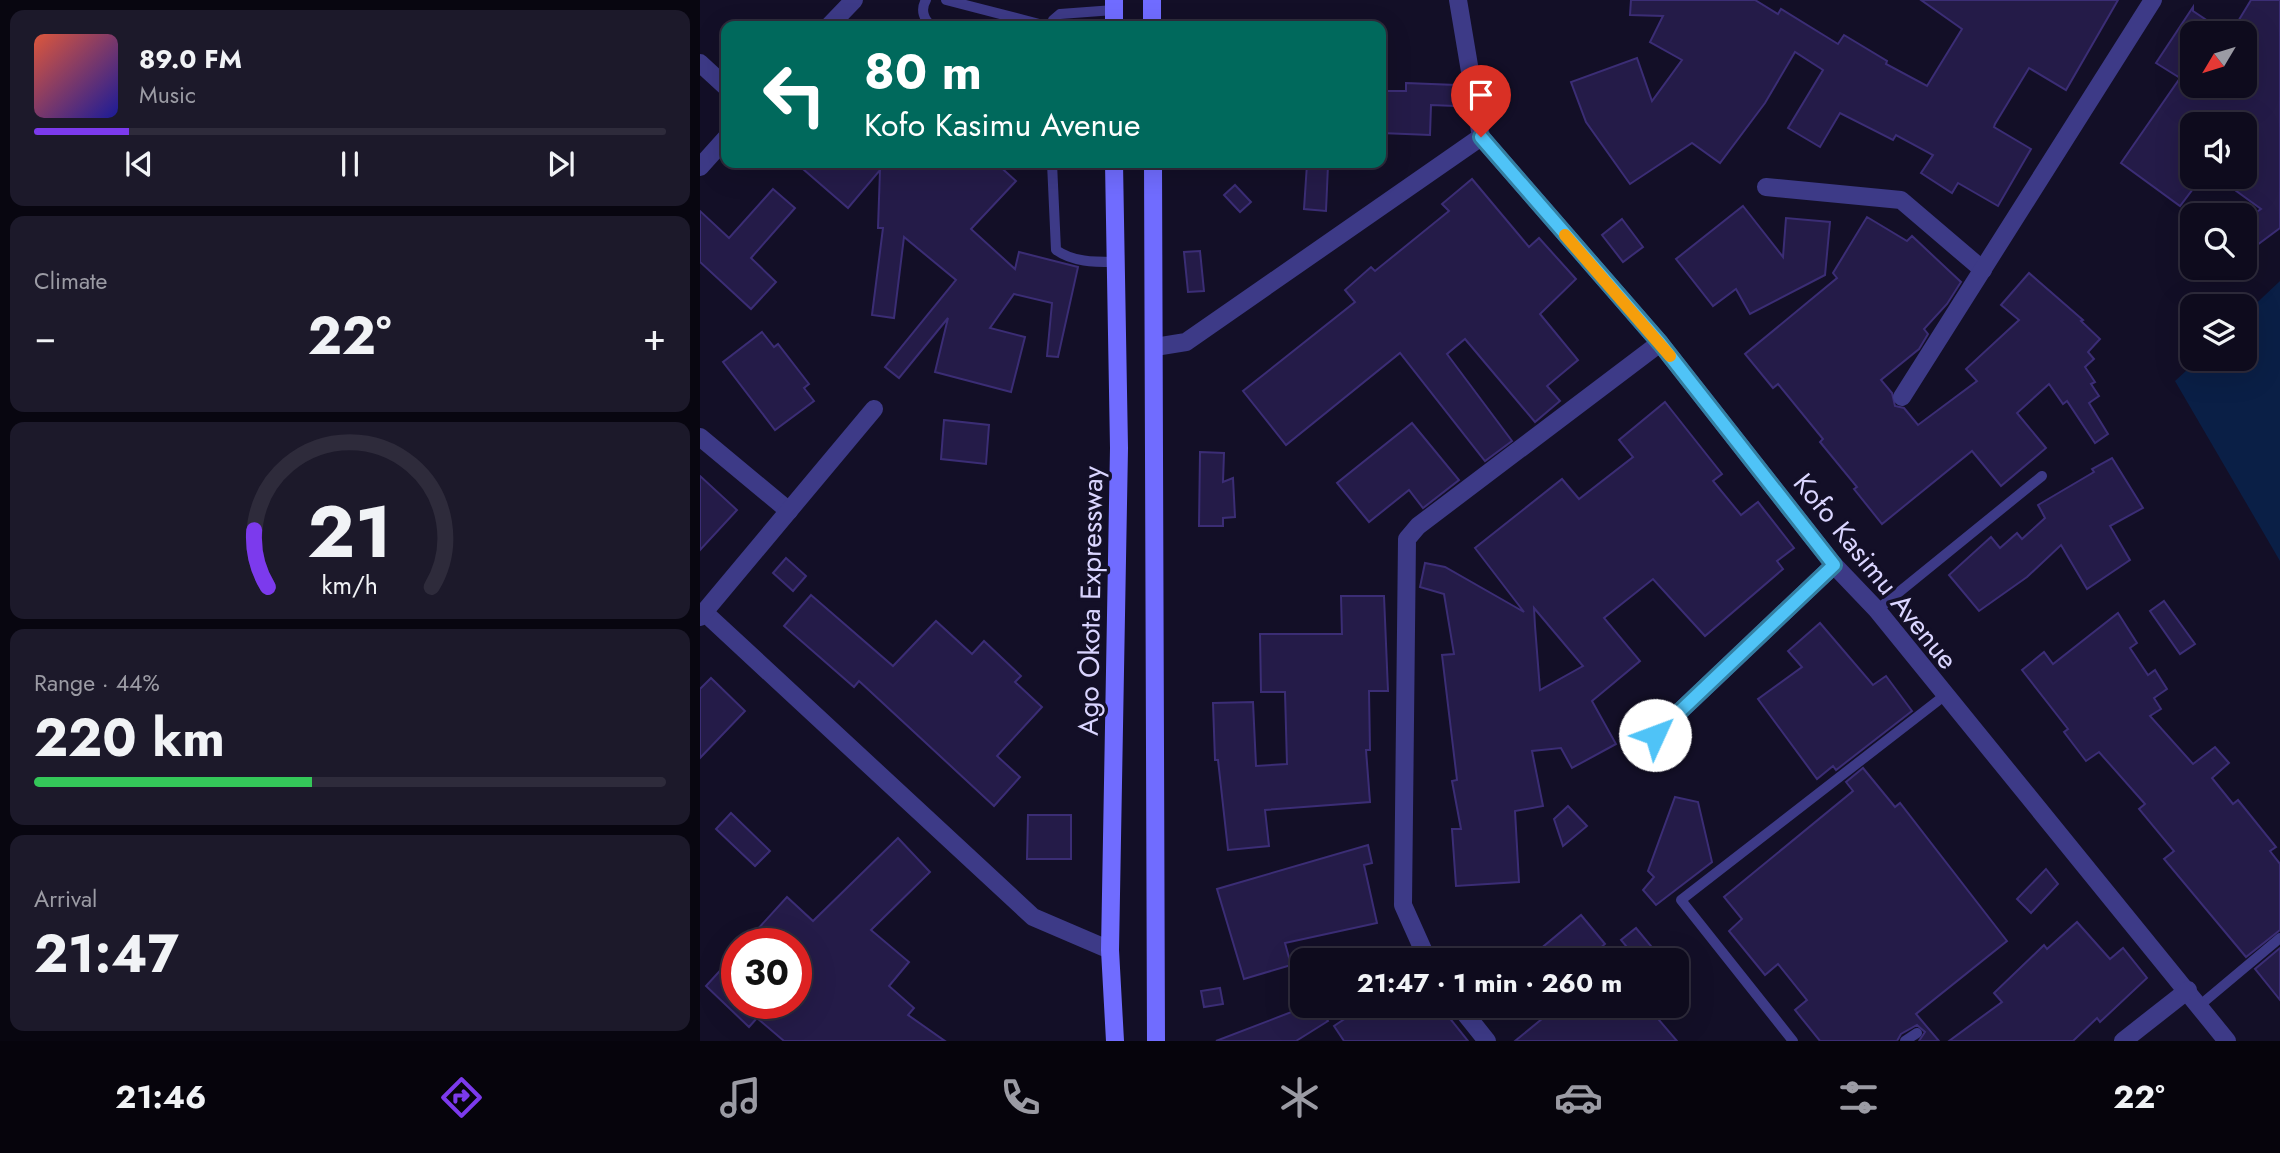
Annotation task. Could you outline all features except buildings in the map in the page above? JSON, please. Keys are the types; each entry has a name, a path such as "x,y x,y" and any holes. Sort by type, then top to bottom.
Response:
{"main road":[{"path":"1152,0 1152,21"},
{"name":"Ago Okota Expressway","path":"1114,168 1119,447 1110,950 1115,1041"},
{"path":"1153,168 1156,1041"}],"street":[{"path":"834,21 854,0"},
{"path":"1154,347 1173,346 1198,334 1481,137 1458,0"},
{"path":"1902,397 2153,0"},
{"path":"700,63 721,82"},
{"name":"Kofo Kasimu Avenue","path":"1481,137 1660,343 1834,565 1877,610 2173,978 2188,990 2227,1041"},
{"path":"700,167 721,144"},
{"path":"1766,187 1901,200 1983,270"},
{"path":"1422,948 1403,905 1407,539 1418,526 1660,343"},
{"path":"874,409 702,614 1033,917 1110,950"},
{"path":"700,438 789,511"},
{"path":"1655,735 1834,565"},
{"path":"2123,1041 2188,990"},
{"path":"1469,1018 1487,1041"}],"lane":[{"path":"926,0 923,11 926,21"},
{"path":"946,0 1029,21"},
{"path":"1052,21 1060,14 1114,12"},
{"path":"1052,168 1056,250 1090,262 1114,262"},
{"path":"1877,610 2042,476"},
{"path":"1793,1041 1681,900 1944,696"},
{"path":"2199,1006 2280,938"},
{"path":"1905,1041 1917,1033"}],"water":[{"path":"2280,281 2280,561 2175,381 2186,371 2257,371 2257,303"}],"slow traffic":[{"path":"1565,235 1670,356"}],"route":[{"path":"1481,137 1660,343 1834,565 1655,735"}]}
